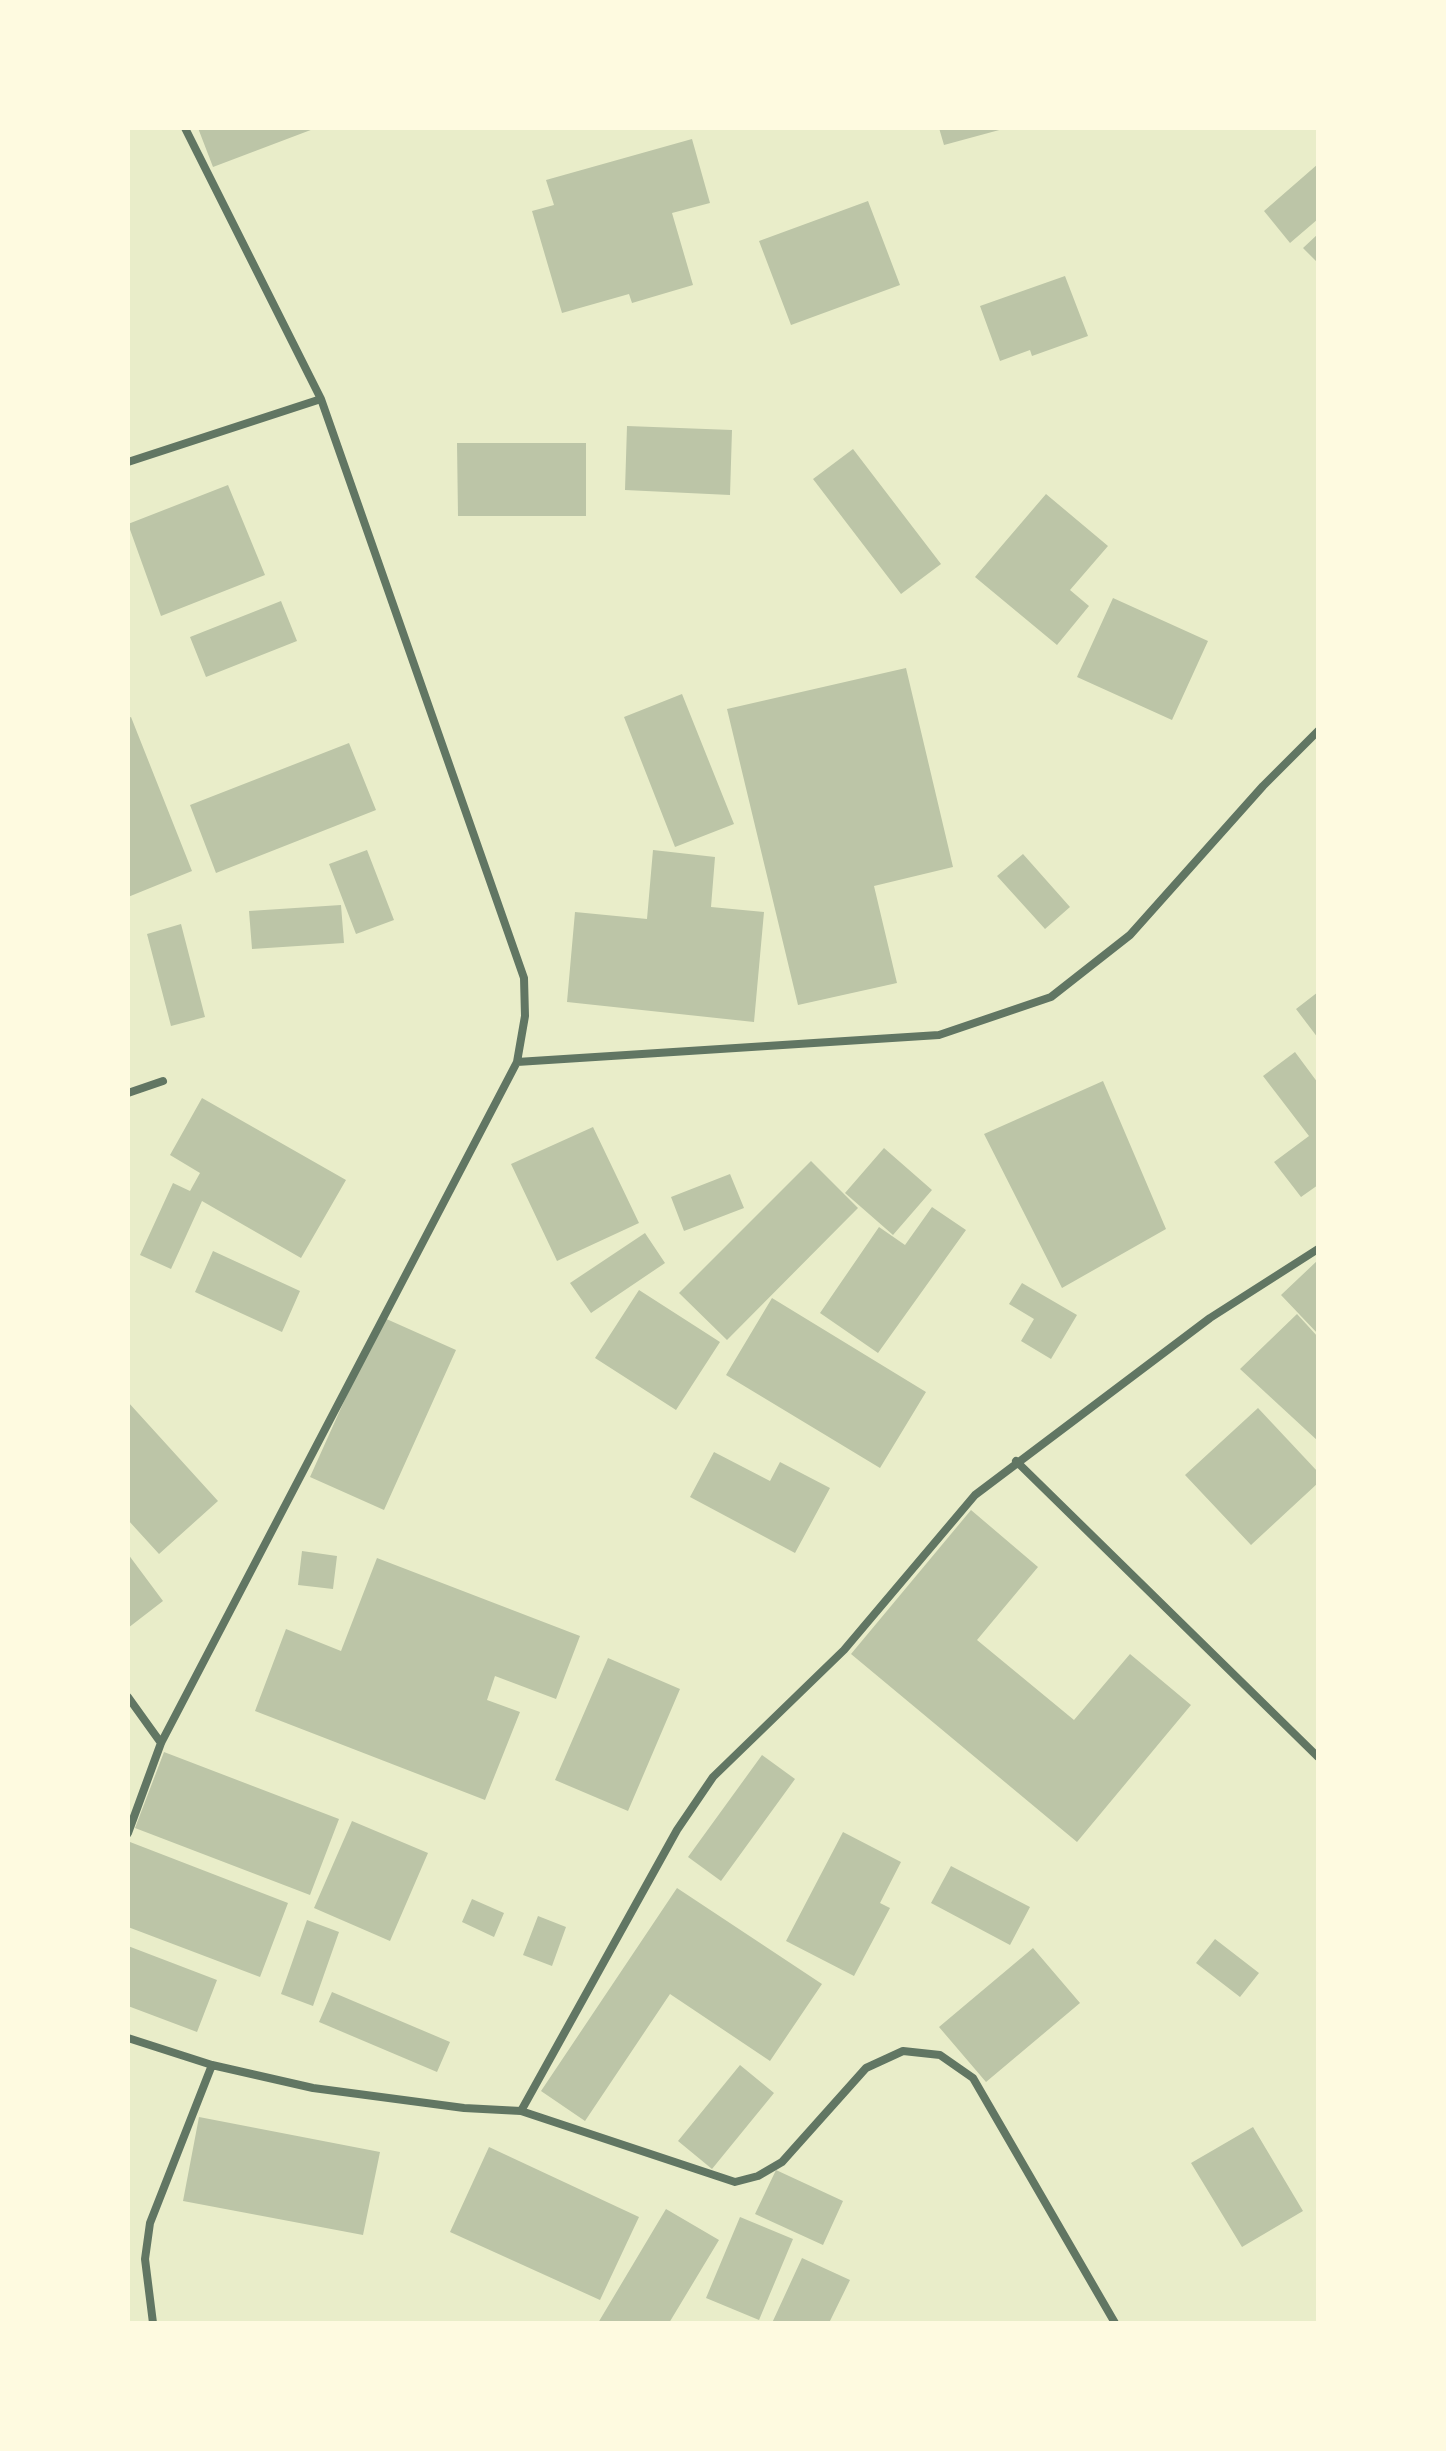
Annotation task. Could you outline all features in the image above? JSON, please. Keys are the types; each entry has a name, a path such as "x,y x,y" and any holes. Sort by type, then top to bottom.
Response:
{"street":[{"path":"128,1833 161,1743 517,1062 525,1016 524,978 321,399 185,128"},
{"path":"128,462 321,399"},
{"path":"517,1062 939,1035 1051,997 1130,935 1263,786 1318,731"},
{"path":"128,1093 163,1081"},
{"path":"521,2111 677,1830 713,1777 844,1650 975,1495 1016,1461 1210,1318 1318,1249"},
{"path":"1016,1461 1318,1757"},
{"path":"128,1697 161,1743"},
{"path":"128,2038 212,2065 313,2088 464,2108 521,2111 735,2182 758,2176 782,2162 866,2068 903,2051 940,2055 973,2078 1115,2323"},
{"path":"153,2323 145,2259 150,2223 212,2065"}],"building":[{"path":"198,128 316,128 213,167"},
{"path":"939,128 1003,128 1003,129 944,145"},
{"path":"692,139 710,203 672,213 693,285 632,303 629,294 562,313 532,211 554,205 546,180"},
{"path":"1318,164 1318,219 1290,243 1264,211"},
{"path":"868,201 900,285 791,325 759,241"},
{"path":"1318,234 1318,263 1303,248"},
{"path":"1065,276 1088,336 1032,356 1030,350 1000,361 980,306"},
{"path":"627,426 732,430 730,495 625,490"},
{"path":"457,443 586,443 586,516 458,516"},
{"path":"853,449 941,564 901,594 813,479"},
{"path":"228,485 265,575 161,616 128,524"},
{"path":"1046,494 1108,546 1070,590 1089,606 1057,645 975,577"},
{"path":"1113,598 1208,641 1172,720 1077,677"},
{"path":"281,601 297,641 206,677 190,637"},
{"path":"906,668 953,867 874,886 897,983 798,1005 727,709"},
{"path":"682,694 734,824 675,847 624,717"},
{"path":"131,717 192,871 128,897 128,718"},
{"path":"349,743 376,810 216,873 190,805"},
{"path":"367,850 394,920 356,934 329,864"},
{"path":"653,850 715,857 711,907 764,912 754,1022 567,1002 575,912 647,919"},
{"path":"1023,854 1070,907 1045,929 997,876"},
{"path":"341,905 344,943 252,949 249,911"},
{"path":"181,924 205,1017 171,1026 147,934"},
{"path":"1318,992 1318,1038 1296,1009"},
{"path":"1295,1052 1318,1083 1318,1185 1301,1197 1274,1162 1309,1136 1263,1076"},
{"path":"1103,1081 1166,1229 1062,1288 984,1134"},
{"path":"202,1098 346,1180 301,1258 202,1201 171,1269 140,1255 173,1183 190,1191 200,1173 170,1155"},
{"path":"593,1127 639,1223 557,1261 511,1164"},
{"path":"884,1148 932,1190 893,1235 845,1193"},
{"path":"811,1161 858,1208 727,1340 679,1293"},
{"path":"730,1174 744,1208 684,1231 671,1197"},
{"path":"932,1207 966,1230 878,1353 820,1313 879,1227 905,1245"},
{"path":"645,1233 665,1263 591,1313 570,1283"},
{"path":"213,1251 300,1291 282,1332 195,1292"},
{"path":"1318,1260 1318,1334 1281,1295"},
{"path":"1022,1283 1077,1315 1051,1359 1021,1341 1034,1319 1009,1304"},
{"path":"639,1290 720,1342 676,1410 595,1358"},
{"path":"772,1298 926,1392 880,1468 726,1375"},
{"path":"1297,1314 1318,1337 1318,1441 1240,1369"},
{"path":"382,1317 456,1350 384,1510 310,1477"},
{"path":"128,1402 218,1501 159,1554 128,1520"},
{"path":"1258,1408 1318,1472 1318,1483 1251,1545 1185,1475"},
{"path":"714,1452 770,1481 780,1462 830,1488 795,1553 690,1497"},
{"path":"971,1510 1038,1567 977,1640 1074,1720 1130,1654 1191,1705 1077,1842 851,1654"},
{"path":"302,1551 337,1556 333,1589 298,1585"},
{"path":"128,1554 163,1601 128,1628"},
{"path":"377,1558 580,1636 556,1699 495,1676 487,1700 520,1712 485,1800 255,1711 286,1629 341,1651"},
{"path":"608,1658 680,1689 628,1811 555,1780"},
{"path":"164,1752 339,1819 310,1895 135,1828"},
{"path":"762,1755 795,1779 721,1881 688,1857"},
{"path":"352,1821 428,1853 390,1941 314,1908"},
{"path":"843,1832 901,1862 880,1903 890,1908 854,1976 786,1941"},
{"path":"130,1842 288,1903 260,1977 128,1927"},
{"path":"951,1866 1030,1907 1010,1945 931,1903"},
{"path":"677,1888 822,1984 770,2061 670,1994 585,2121 541,2091"},
{"path":"472,1899 504,1913 494,1937 462,1922"},
{"path":"538,1916 566,1927 552,1966 523,1955"},
{"path":"307,1920 339,1932 313,2006 281,1994"},
{"path":"1215,1939 1259,1973 1240,1997 1196,1963"},
{"path":"128,1946 217,1980 197,2032 128,2006"},
{"path":"1033,1948 1080,2003 986,2082 939,2027"},
{"path":"332,1992 450,2042 437,2072 319,2022"},
{"path":"740,2065 774,2093 712,2169 678,2141"},
{"path":"199,2117 380,2152 363,2235 183,2201"},
{"path":"1253,2127 1303,2211 1242,2247 1191,2163"},
{"path":"489,2147 639,2217 600,2300 450,2232"},
{"path":"776,2170 843,2201 823,2245 755,2214"},
{"path":"666,2209 719,2240 669,2323 598,2323"},
{"path":"740,2217 793,2239 759,2320 706,2298"},
{"path":"802,2258 850,2280 829,2323 772,2323"}]}
